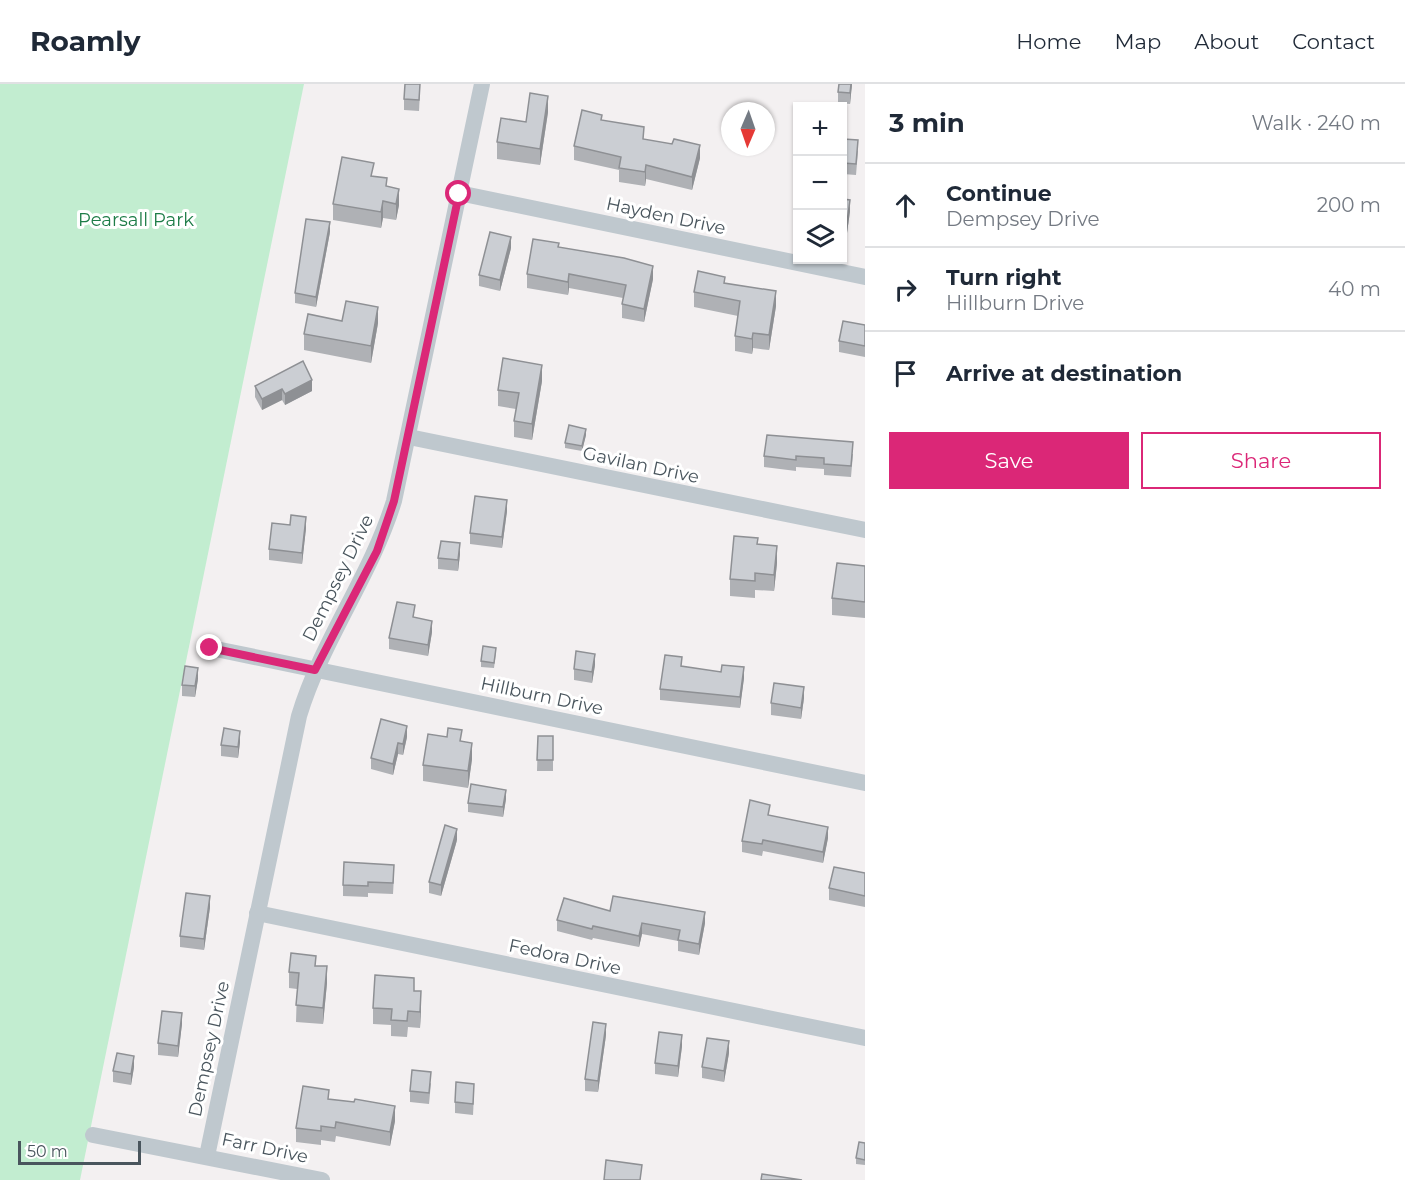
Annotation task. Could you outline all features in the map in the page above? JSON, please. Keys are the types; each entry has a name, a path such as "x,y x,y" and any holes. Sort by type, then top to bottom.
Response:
{"street":[{"name":"Dempsey Drive","path":"207,1156 299,716 315,670 377,551 394,501 482,84"},
{"name":"Hayden Drive","path":"459,194 865,277"},
{"name":"Gavilan Drive","path":"409,437 865,530"},
{"name":"Hillburn Drive","path":"210,648 865,783"},
{"name":"Fedora Drive","path":"257,913 865,1038"},
{"name":"Farr Drive","path":"93,1135 322,1180"}],"green space":[{"name":"Pearsall Park","path":"0,84 304,84 80,1180 0,1180"}],"building":[{"path":"405,84 420,84 419,100 404,99"},
{"path":"839,84 851,84 850,93 838,92"},
{"path":"530,93 548,96 540,149 497,142 501,118 526,122"},
{"path":"582,110 602,115 601,120 644,127 643,139 672,144 674,139 700,145 692,177 646,165 645,172 619,168 621,157 574,146"},
{"path":"847,139 858,140 856,164 847,163"},
{"path":"342,157 374,163 371,176 387,178 386,186 399,189 396,204 383,201 381,212 333,204"},
{"path":"847,200 850,200 847,222"},
{"path":"306,219 330,222 316,297 295,293"},
{"path":"490,232 511,237 500,280 479,275"},
{"path":"533,239 559,243 558,247 624,258 653,266 644,309 622,304 626,285 569,274 568,282 527,274"},
{"path":"698,271 725,277 724,283 776,291 769,335 753,333 752,339 735,336 740,301 694,292"},
{"path":"346,301 378,307 371,346 304,334 308,314 342,321"},
{"path":"843,321 865,325 865,346 839,341"},
{"path":"503,358 542,365 532,424 514,421 519,393 498,390"},
{"path":"303,361 312,380 285,394 282,389 262,399 255,386"},
{"path":"569,425 586,429 582,446 565,443"},
{"path":"767,435 853,442 851,466 824,464 824,458 796,456 796,460 764,456"},
{"path":"475,496 507,500 502,537 470,533"},
{"path":"291,515 306,517 302,553 269,549 272,523 290,525"},
{"path":"734,536 758,538 757,544 777,546 774,575 755,573 755,581 730,579"},
{"path":"441,541 460,543 458,560 438,558"},
{"path":"837,563 865,566 865,602 832,598"},
{"path":"397,602 415,605 413,617 432,621 428,645 389,638"},
{"path":"483,646 496,648 494,663 481,661"},
{"path":"576,651 595,654 592,672 574,669"},
{"path":"665,655 682,657 681,666 721,672 722,665 744,667 740,697 660,689"},
{"path":"185,666 198,668 195,686 182,685"},
{"path":"774,683 804,687 801,708 771,703"},
{"path":"381,719 407,726 403,744 398,743 393,764 371,758"},
{"path":"224,728 240,731 238,747 221,745"},
{"path":"448,728 462,730 460,741 472,743 468,771 423,765 428,734 447,737"},
{"path":"538,736 553,736 553,760 537,760"},
{"path":"471,784 506,790 503,807 468,803"},
{"path":"750,800 770,805 768,815 828,827 823,852 763,840 762,844 742,841"},
{"path":"445,825 457,829 441,885 429,882"},
{"path":"344,862 394,865 393,883 368,882 368,886 343,885"},
{"path":"834,867 865,873 865,896 829,888"},
{"path":"186,893 210,896 204,939 180,936"},
{"path":"613,896 705,912 699,944 678,940 680,930 642,923 639,936 593,926 592,929 557,920 564,898 610,911"},
{"path":"291,953 316,956 315,966 327,966 323,1008 296,1005 299,973 289,972"},
{"path":"375,975 414,978 414,991 421,991 420,1012 408,1011 407,1021 391,1020 392,1009 373,1008"},
{"path":"162,1011 182,1013 178,1046 158,1043"},
{"path":"593,1022 606,1024 598,1081 585,1079"},
{"path":"659,1032 682,1035 678,1066 655,1063"},
{"path":"707,1038 729,1041 724,1071 702,1067"},
{"path":"117,1053 134,1056 131,1074 113,1071"},
{"path":"412,1070 431,1072 429,1093 410,1091"},
{"path":"456,1082 474,1084 473,1104 455,1102"},
{"path":"303,1086 329,1090 328,1099 354,1102 355,1099 395,1106 390,1132 336,1122 335,1128 321,1126 321,1131 296,1128"},
{"path":"859,1142 865,1143 865,1160 856,1158"},
{"path":"606,1160 642,1165 640,1180 604,1180"},
{"path":"762,1174 802,1180 761,1180"}],"route":[{"path":"210,648 315,670 385,532 409,437 459,194"}]}
